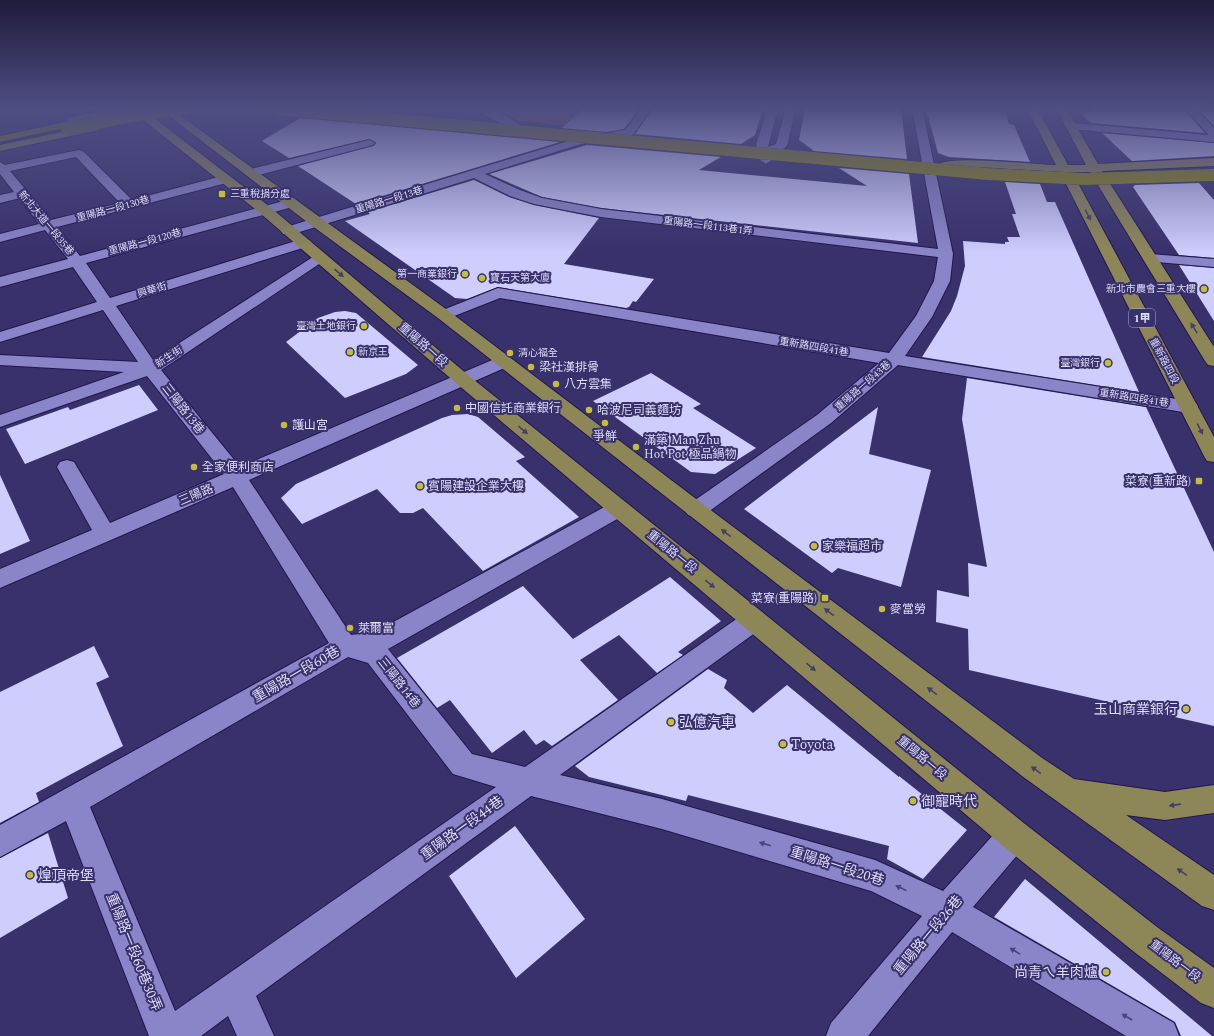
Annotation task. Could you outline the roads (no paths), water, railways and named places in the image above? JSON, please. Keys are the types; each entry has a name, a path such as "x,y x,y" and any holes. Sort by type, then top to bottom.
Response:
{"highway":[{"path":"794,156 988,174 1085,179 1214,175"},
{"path":"858,156 990,166 1094,171 1214,166"}],"main road":[{"name":"重陽路一段","path":"204,156 226,179 265,210 462,379 618,509 1014,835 1145,939 1214,990"},
{"path":"227,156 444,315 696,510 1068,792 1214,894"},
{"path":"772,156 931,164 958,173 1066,174 1103,182 1132,183 1214,180"},
{"name":"1甲","path":"1057,156 1066,174"},
{"path":"1088,156 1214,361"},
{"path":"1066,174 1094,168 1214,162"},
{"name":"重新路四段","path":"1066,174 1214,456"},
{"path":"1068,792 1165,806 1214,800"}],"street":[{"path":"1,168 61,156"},
{"path":"81,156 129,204"},
{"path":"251,173 317,156"},
{"name":"重陽路一段13巷","path":"296,237 316,222 531,156"},
{"name":"重陽路一段43巷","path":"696,510 824,419 894,359 924,317 942,281 946,254 929,156"},
{"name":"新北大道一段35巷","path":"1,168 77,261"},
{"name":"重陽路一段113巷1弄","path":"476,174 515,193 533,199 601,213 946,254"},
{"name":"重陽路一段130巷","path":"0,238 226,179"},
{"path":"0,200 22,194"},
{"name":"重陽路一段120巷","path":"0,282 291,203"},
{"name":"興華街","path":"0,337 107,304 296,237"},
{"name":"新生街","path":"0,421 151,369 321,258"},
{"path":"1150,258 1214,263"},
{"name":"三陽路13巷","path":"77,261 151,369 237,477"},
{"name":"重新路四段41巷","path":"444,315 498,293 867,356 894,359 1189,407"},
{"path":"0,360 151,369"},
{"name":"三陽路","path":"0,579 503,362"},
{"path":"67,467 105,534"},
{"path":"237,477 345,646"},
{"name":"重陽路一段60巷","path":"0,842 345,646 379,642 618,509"},
{"name":"重陽路一段44巷","path":"169,1036 754,620"},
{"name":"三陽路14巷","path":"345,646 377,655 463,765 530,780"},
{"name":"重陽路一段20巷","path":"530,780 670,816 875,876 948,910 1161,1036"},
{"name":"重陽路一段60巷30弄","path":"73,801 169,1036"},
{"name":"重陽路一段26巷","path":"844,1036 948,910 1014,835"},
{"path":"235,990 256,1036"}],"place":[{"name":"三重稅捐分處","path":"222,194"},
{"name":"第一商業銀行","path":"465,274"},
{"name":"寶石天第大廈","path":"482,278"},
{"name":"新北市農會三重大樓","path":"1204,289"},
{"name":"臺灣土地銀行","path":"364,326"},
{"name":"新京王","path":"350,352"},
{"name":"清心福全","path":"510,353"},
{"name":"臺灣銀行","path":"1108,363"},
{"name":"梁社漢排骨","path":"531,367"},
{"name":"八方雲集","path":"556,384"},
{"name":"中國信託商業銀行","path":"457,408"},
{"name":"哈波尼司義麵坊","path":"589,410"},
{"name":"爭鮮","path":"605,423"},
{"name":"護山宮","path":"284,425"},
{"name":"滿築 Man Zhu Hot Pot 極品鍋物","path":"636,447"},
{"name":"全家便利商店","path":"194,467"},
{"name":"菜寮(重新路)","path":"1199,481"},
{"name":"賓陽建設企業大樓","path":"420,486"},
{"name":"家樂福超市","path":"814,546"},
{"name":"菜寮(重陽路)","path":"825,598"},
{"name":"麥當勞","path":"882,609"},
{"name":"萊爾富","path":"350,628"},
{"name":"玉山商業銀行","path":"1186,709"},
{"name":"弘億汽車","path":"671,722"},
{"name":"Toyota","path":"783,744"},
{"name":"御寵時代","path":"913,801"},
{"name":"煌頂帝堡","path":"30,875"},
{"name":"尚青ㄟ羊肉爐","path":"1106,972"}]}
